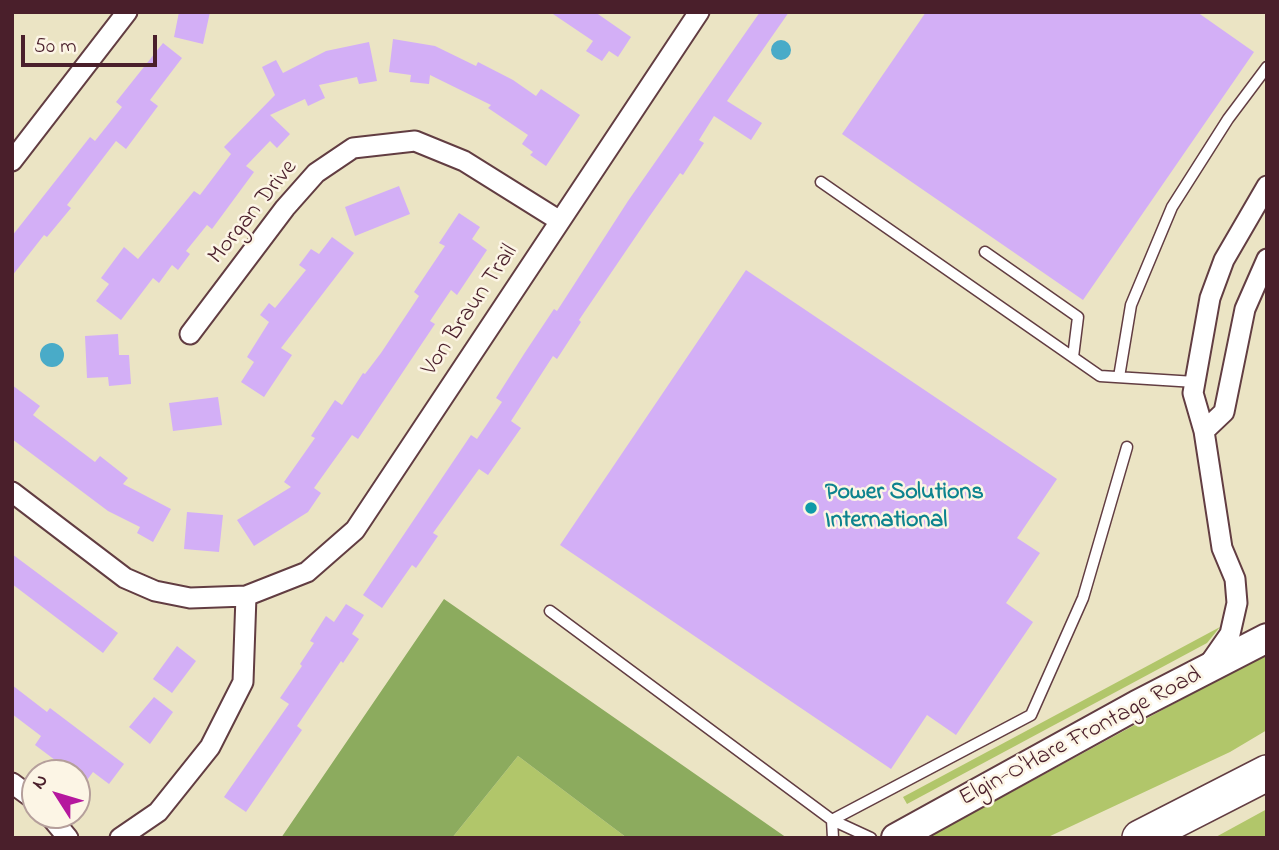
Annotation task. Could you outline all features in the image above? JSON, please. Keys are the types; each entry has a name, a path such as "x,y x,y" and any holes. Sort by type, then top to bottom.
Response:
{"highway":[{"path":"1140,838 1267,773"}],"main road":[{"name":"Elgin-O'Hare Frontage Road","path":"895,838 1137,705 1267,638"}],"street":[{"path":"12,161 127,12"},
{"name":"Von Braun Trail","path":"12,492 125,578 155,591 190,598 246,596 307,572 355,530 560,220 690,15"},
{"name":"Morgan Drive","path":"190,334 285,208 316,173 353,148 415,141 464,162 560,220"},
{"path":"1203,673 1230,634 1237,603 1235,579 1222,548 1204,431 1193,393 1210,298 1224,260 1267,186"},
{"path":"1204,431 1224,412 1245,309 1267,259"},
{"path":"120,838 158,812 210,747 243,682 246,596"}],"lane":[{"path":"1119,377 1131,306 1172,207 1228,119 1267,67"},
{"path":"821,182 1100,376 1195,382"},
{"path":"985,252 1078,317 1073,357"},
{"path":"832,820 1031,715 1083,598 1127,447"},
{"path":"551,611 832,820 871,838"},
{"path":"832,820 833,838"}],"green space":[{"path":"444,599 787,838 627,838 518,756 452,838 281,838"},
{"path":"1220,627 1207,643 907,804 903,797"},
{"path":"1267,653 1267,730 1230,752 1046,838 927,838"},
{"path":"518,756 627,838 452,838"},
{"path":"1267,809 1267,838 1214,838"}],"water":[{"path":"781,40 788,43 791,50 788,57 781,60 774,57 771,50 774,43"},
{"path":"52,343 61,346 64,355 61,364 52,367 43,364 40,355 43,346"}],"building":[{"path":"179,12 210,12 203,44 174,37"},
{"path":"550,12 595,12 631,37 618,57 609,51 602,61 586,51 593,41"},
{"path":"760,12 789,12 727,101 762,123 751,140 714,116 699,140 704,143 683,175 680,173 649,217 579,320 581,322 557,359 553,356 511,421 521,428 488,475 479,469 433,533 438,536 416,568 412,565 382,608 363,595 471,435 477,439 502,402 496,398 524,354 554,309 557,311 628,201"},
{"path":"926,12 1197,12 1254,52 1083,300 842,134"},
{"path":"393,39 435,46 476,66 478,62 513,80 536,96 541,89 580,115 546,166 530,155 533,152 522,144 528,135 488,108 491,105 430,75 429,84 410,82 411,75 389,72"},
{"path":"369,42 377,81 359,84 357,77 319,85 325,98 308,106 305,99 270,115 290,134 277,148 270,141 246,166 254,172 212,229 207,225 186,251 190,254 178,270 172,265 159,283 153,278 121,320 96,301 109,284 101,278 124,247 138,259 194,191 200,195 231,154 224,147 275,95 262,67 276,60 283,73 326,51"},
{"path":"163,43 182,58 150,100 158,106 126,149 116,141 67,205 71,208 47,237 44,235 12,276 12,236 90,137 95,141 122,107 116,102"},
{"path":"399,186 410,214 355,236 345,207"},
{"path":"459,213 480,227 472,239 487,250 457,295 451,290 430,321 435,324 358,439 352,435 314,488 321,493 308,512 254,546 237,520 291,487 284,482 315,438 311,436 335,400 342,405 419,296 414,292 445,246 439,243"},
{"path":"332,237 354,253 281,348 292,355 264,397 241,382 254,362 247,357 269,322 260,315 269,303 275,308 306,270 299,265 311,249 319,254"},
{"name":"Power Solutions International","path":"746,270 1057,479 1017,538 1040,553 1006,603 1033,622 956,735 927,715 891,769 560,545"},
{"path":"118,334 119,355 129,355 131,384 109,386 108,377 87,378 85,336"},
{"path":"12,385 40,406 33,415 95,462 100,456 128,478 123,484 171,509 153,542 137,533 140,527 108,511 12,439"},
{"path":"218,397 222,425 173,431 169,403"},
{"path":"187,512 223,515 219,552 184,549"},
{"path":"12,554 118,633 103,653 12,584"},
{"path":"346,604 364,615 352,634 359,639 297,726 302,730 246,812 224,797 289,704 280,698 302,666 300,664 314,643 310,641 326,616 334,622"},
{"path":"177,646 196,661 172,693 153,679"},
{"path":"12,685 47,712 50,708 124,764 109,784 93,772 91,775 91,759 54,759 35,745 41,736 12,714"},
{"path":"154,697 173,712 150,744 129,727"}],"place":[{"name":"Power Solutions International","path":"811,508"}]}
